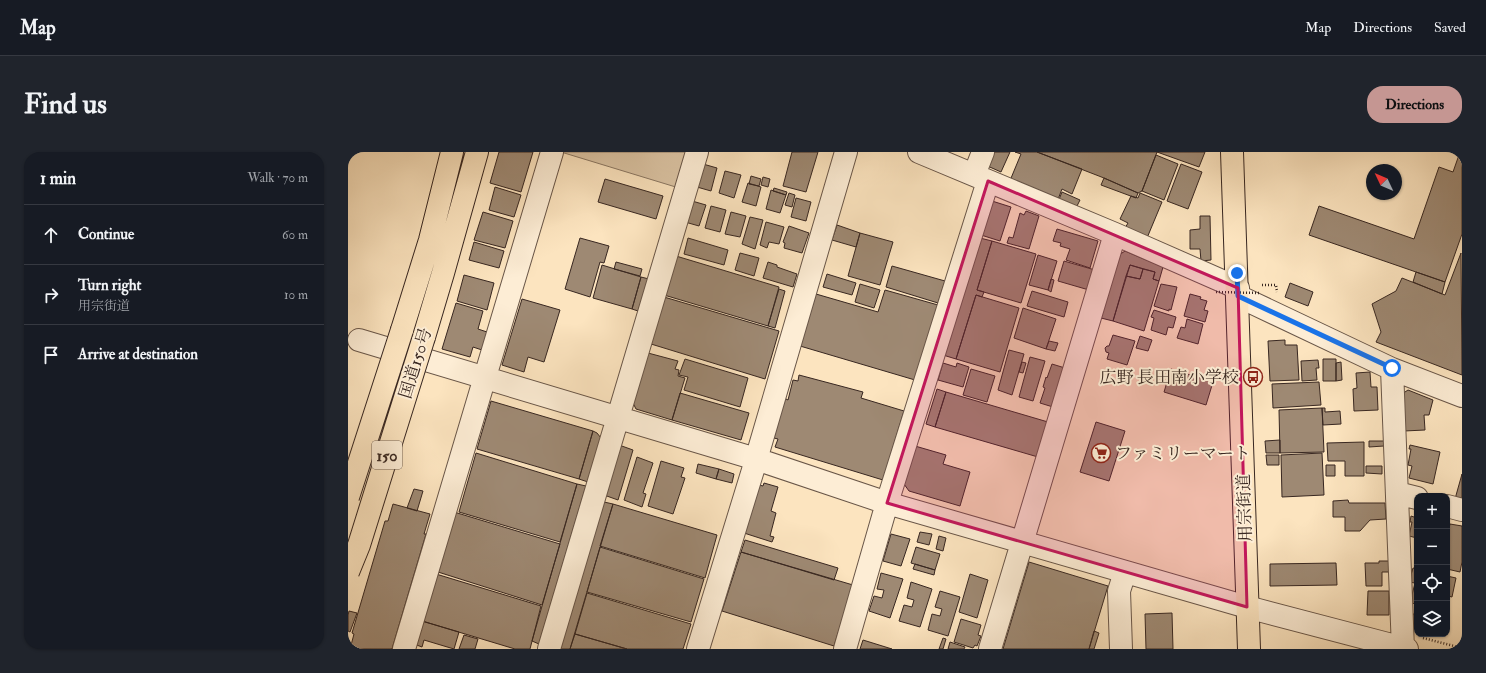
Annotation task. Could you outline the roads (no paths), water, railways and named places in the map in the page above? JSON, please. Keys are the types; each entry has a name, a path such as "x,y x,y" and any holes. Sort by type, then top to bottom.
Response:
{"main road":[{"name":"国道150号","path":"348,497 430,240 452,152"},
{"name":"国道150号","path":"348,572 359,545 424,337 477,152"},
{"name":"用宗街道","path":"1232,152 1248,294 1246,608 1249,649"}],"street":[{"path":"404,649 552,152"},
{"path":"549,649 697,152"},
{"path":"698,649 756,459 846,152"},
{"path":"919,152 1115,234 1248,294 1392,368 1462,396"},
{"path":"845,649 981,178 983,152"},
{"path":"990,649 1115,234"},
{"path":"359,340 756,459 887,503 1022,541 1246,608 1404,645 1407,495 1392,368"},
{"path":"1450,507 1462,510"},
{"path":"1121,649 1119,591 1125,572"}],"place":[{"name":"広野 長田南小学校","path":"1253,377"},
{"name":"ファミリーマート","path":"1101,453"}]}
